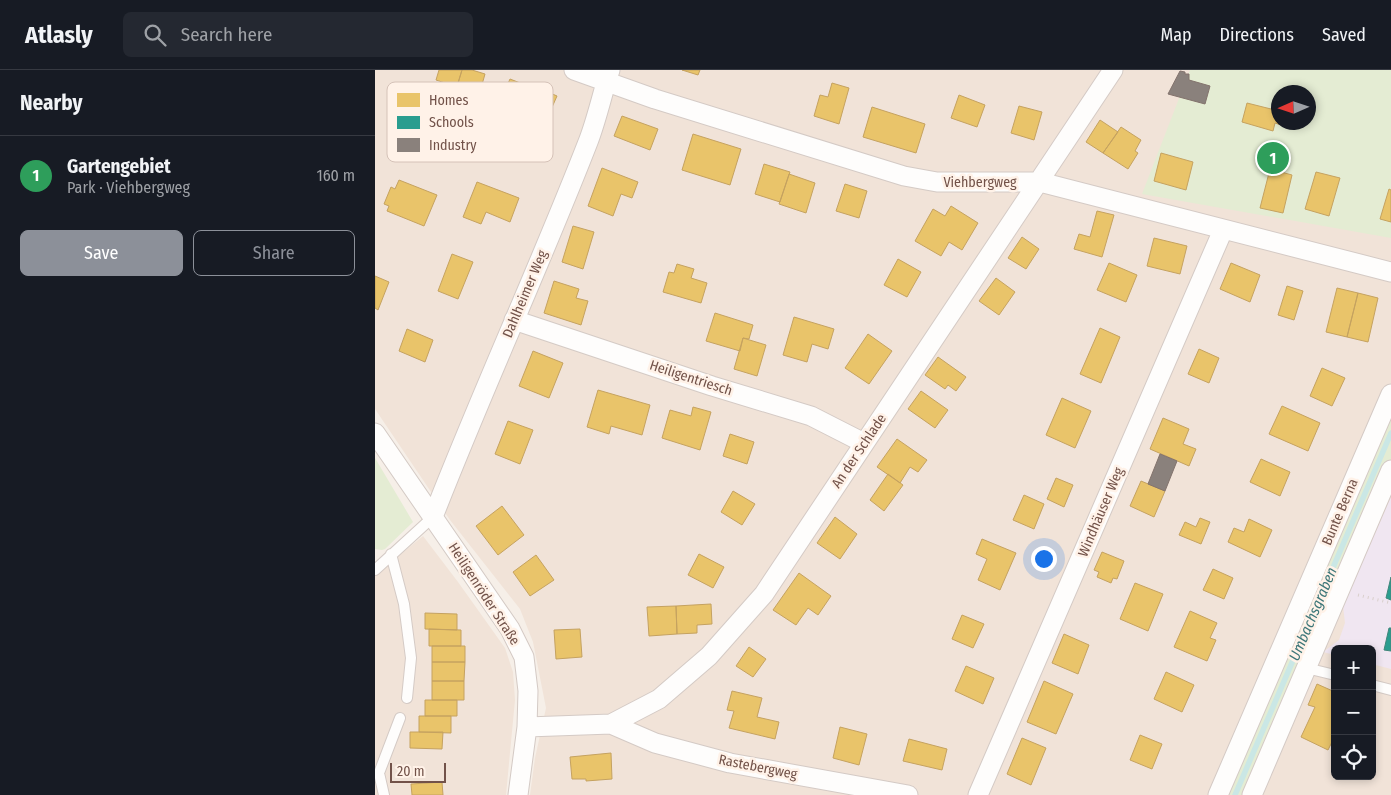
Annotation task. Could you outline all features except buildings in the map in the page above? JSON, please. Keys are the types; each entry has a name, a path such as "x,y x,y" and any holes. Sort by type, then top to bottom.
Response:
{"street":[{"name":"Viehbergweg","path":"574,70 608,76 655,99 904,176 937,182 1040,182 1391,272"},
{"name":"An der Schlade","path":"527,727 611,724 659,699 709,656 764,594 1113,70"},
{"name":"Dahlheimer Weg","path":"433,517 588,140 608,76"},
{"name":"Windhäuser Weg","path":"978,795 1223,230"},
{"name":"Heiligentriesch","path":"514,320 712,386 811,416 864,443"},
{"name":"Bunte Berna","path":"1217,795 1391,394"},
{"name":"Heiligenröder Straße","path":"375,433 510,629 524,657 529,690 527,727 519,795"},
{"path":"1252,795 1391,470"},
{"name":"Rastebergweg","path":"611,724 655,743 730,763 900,794"}],"lane":[{"path":"375,570 433,517"},
{"path":"391,554 404,604 411,658 407,698"},
{"path":"1306,668 1331,674"},
{"path":"1376,686 1391,690"},
{"path":"384,795 379,773 400,718"}],"path":[{"path":"1356,594 1391,603"}],"shaded area":[{"path":"375,70 1391,70 1391,795 530,795 535,758 546,708 533,642 520,609 450,520 375,409"},
{"path":"1391,497 1391,669 1376,665 1376,645 1332,645 1339,640 1345,623 1343,606"},
{"path":"423,536 505,648 513,672 515,700 506,795 375,795 375,575"},
{"path":"1331,646 1331,654 1323,652"}],"green space":[{"path":"1190,70 1391,70 1391,238 1142,194"},
{"path":"1391,412 1391,459 1245,795 1227,795"},
{"path":"375,458 413,522 382,550 375,549"}],"waterway":[{"name":"Umbachsgraben","path":"1235,795 1391,433"}],"place":[{"name":"Gartengebiet","path":"1273,158"}]}
